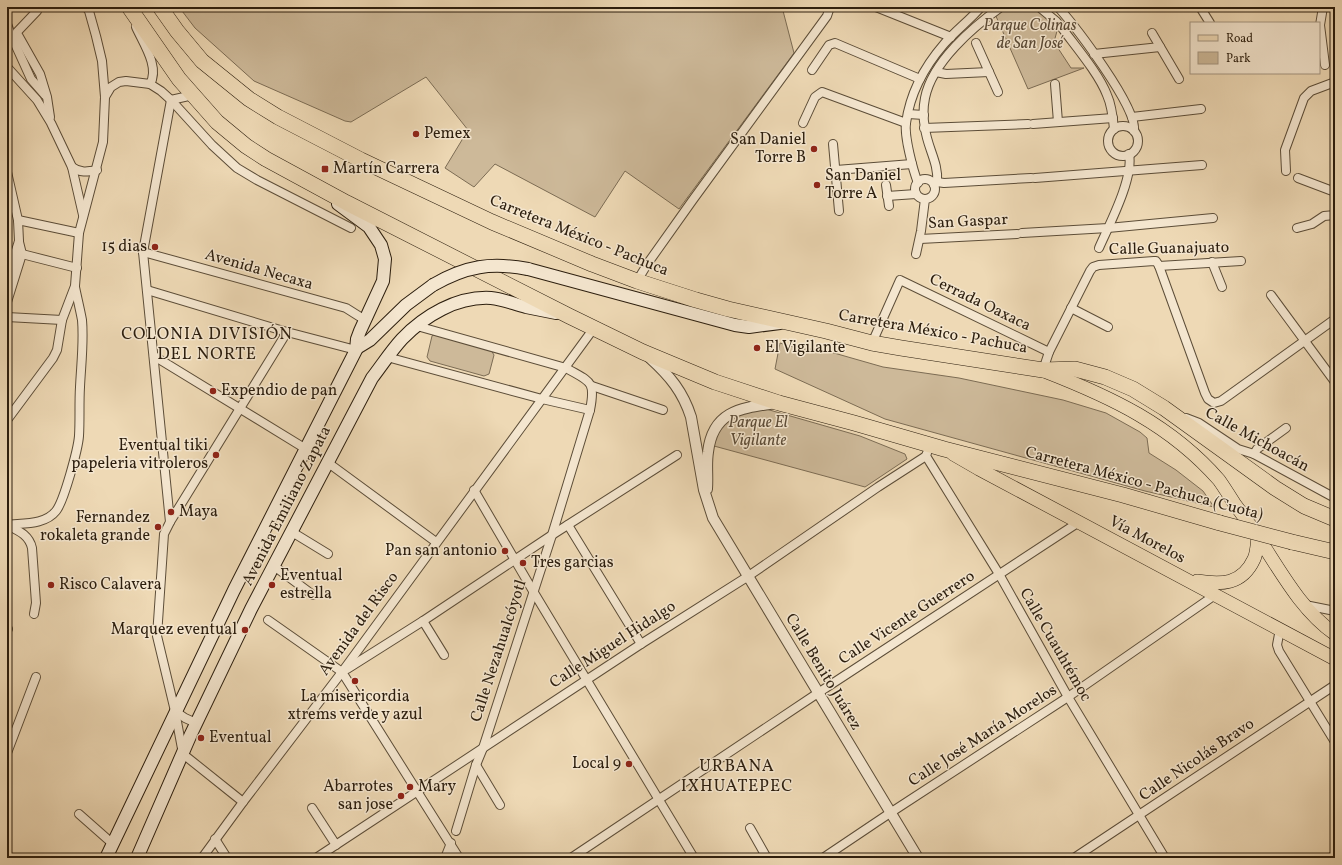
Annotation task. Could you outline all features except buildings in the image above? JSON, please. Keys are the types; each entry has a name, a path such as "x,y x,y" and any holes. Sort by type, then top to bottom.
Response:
{"highway":[{"path":"128,7 165,61 217,122 246,146 297,177 569,316 643,352 715,382 779,403 854,423 927,450 944,449"},
{"name":"Carretera México - Pachuca","path":"160,7 177,31 202,61 249,99 278,117 361,160 492,222 592,264 637,281 696,300 872,343 1042,370"},
{"name":"Carretera México - Pachuca (Cuota)","path":"1042,370 1075,369 1105,377 1133,389 1164,408 1275,488 1304,506 1335,519"},
{"name":"Carretera México - Pachuca (Cuota)","path":"944,449 1123,495 1292,542 1335,552"}],"main road":[{"path":"297,177 362,221 374,234 381,245 385,259 383,281 357,339 357,349"},
{"path":"357,349 370,340 398,312 418,295 433,285 462,271 484,266 507,265 528,268 736,325 749,327 786,322"},
{"name":"Avenida Emiliano Zapata","path":"137,858 196,723 251,609 372,378 387,357 402,339 417,326 433,315 452,305 471,299 490,298 569,316"},
{"name":"Avenida Emiliano Zapata","path":"106,858 234,590 357,349"},
{"path":"1042,370 1083,386 1130,409 1181,442 1219,481 1258,537 1287,584 1305,605 1335,634"},
{"name":"Vía Morelos","path":"944,449 979,470 1335,659"},
{"path":"1182,578 1214,584 1230,582 1243,575 1249,568 1254,558 1258,537"}],"street":[{"path":"38,7 17,32 40,74 47,97 52,124"},
{"path":"7,420 53,358 57,350 62,320 75,286 79,233 97,170 103,142 106,97 102,61 89,11 86,7"},
{"path":"128,7 152,63 154,74 150,84"},
{"path":"876,7 951,37"},
{"path":"981,7 944,45 920,79 910,103 906,123 912,164 918,183 916,194 920,198 925,199 932,197 935,192 936,184 936,165 924,128 925,96 930,83 951,51 972,30 1001,7"},
{"path":"1040,7 1062,28 1099,80 1107,95 1113,118 1114,129"},
{"path":"1058,7 1094,54 1126,104 1132,117 1135,127 1134,131 1138,142 1135,149 1129,154 1120,155 1112,150 1108,142 1114,129 1124,126 1134,131"},
{"path":"1200,7 1209,22"},
{"path":"1323,7 1320,25 1326,65"},
{"path":"637,281 692,201 826,16 828,8"},
{"path":"966,23 972,30"},
{"path":"7,24 31,79 47,97"},
{"path":"1152,33 1178,79"},
{"path":"812,70 829,46 835,43 920,79"},
{"path":"976,43 998,92"},
{"path":"1094,54 1160,47"},
{"path":"7,67 38,100 52,124 72,167 83,217"},
{"path":"936,72 946,74 989,72"},
{"path":"106,97 111,87 119,82 126,81 150,84 161,90 212,145 237,168 257,180 351,228"},
{"path":"1286,171 1285,150 1304,98 1311,91 1335,82"},
{"path":"1055,84 1058,122"},
{"path":"803,123 815,97 822,92 906,123"},
{"path":"171,100 193,95"},
{"path":"170,522 143,252 171,100"},
{"path":"1132,117 1201,109"},
{"path":"908,114 924,115"},
{"path":"924,128 1031,124 1113,118"},
{"path":"833,144 839,211"},
{"path":"1099,248 1122,195 1129,172 1129,154"},
{"path":"836,170 912,164"},
{"path":"918,183 927,180 936,184 1129,172 1202,165"},
{"path":"72,167 77,171 83,172 97,170"},
{"path":"7,172 18,220 19,241 22,254 7,302"},
{"path":"1298,178 1335,192"},
{"path":"886,186 888,206"},
{"path":"887,196 916,194"},
{"path":"916,254 920,239 925,199"},
{"path":"1297,228 1312,224 1324,216 1335,215"},
{"name":"San Gaspar","path":"920,239 1108,228 1213,218"},
{"path":"18,220 79,233"},
{"path":"7,279 19,241"},
{"name":"Avenida Necaxa","path":"143,252 346,308 365,320"},
{"path":"22,254 77,268"},
{"name":"Calle Guanajuato","path":"1042,370 1049,352 1093,266 1154,261 1156,261 1159,266 1241,261"},
{"path":"1212,262 1222,287"},
{"path":"1159,266 1205,393 1214,403 1221,401 1335,319"},
{"path":"77,268 86,318 84,380"},
{"name":"Cerrada Oaxaca","path":"872,343 900,280 1049,352"},
{"path":"7,525 36,522 46,519 56,512 68,481 79,437 79,394 83,340 82,319 75,286"},
{"path":"147,290 287,332 357,349"},
{"path":"1271,295 1335,382"},
{"path":"1071,308 1108,326"},
{"path":"7,317 62,320"},
{"path":"417,326 566,368 587,380 592,386 662,410"},
{"name":"Avenida del Risco","path":"202,858 342,672 594,328"},
{"path":"243,802 183,754 175,711 157,636 164,534 287,332"},
{"name":"Calle Benito Juárez","path":"643,352 662,369 673,382 681,392 687,406 691,417 701,476 713,518 918,858"},
{"path":"154,356 306,449"},
{"path":"387,357 542,399 590,410"},
{"name":"Calle Nezahualcóyotl","path":"456,831 476,765 483,748 552,535 590,410 593,395 592,386"},
{"name":"Calle Benito Juárez","path":"707,499 708,452 712,434 716,427 724,418 738,410 779,403"},
{"name":"Calle Michoacán","path":"1164,408 1199,423 1238,449 1254,454 1335,498"},
{"path":"1254,454 1257,449 1286,428"},
{"name":"Calle Cuauhtémoc","path":"927,450 1068,697 1165,858"},
{"name":"Calle Miguel Hidalgo","path":"316,858 640,644 747,576 878,487 927,450"},
{"path":"342,672 677,455"},
{"path":"327,462 436,542"},
{"path":"474,490 586,680 694,858"},
{"name":"Calle Vicente Guerrero","path":"571,858 818,693 1079,522"},
{"path":"7,525 24,534 31,543 36,602 34,614"},
{"path":"568,525 640,644"},
{"path":"292,532 328,554"},
{"path":"274,566 313,595"},
{"name":"Calle José María Morelos","path":"823,858 1068,697 1215,595"},
{"path":"1305,605 1335,611"},
{"path":"268,620 342,672 451,843 459,858"},
{"path":"422,621 444,655"},
{"path":"1280,629 1277,645 1279,650 1335,742"},
{"path":"7,753 36,677"},
{"name":"Calle Nicolás Bravo","path":"1074,858 1335,685"},
{"path":"175,711 196,723"},
{"path":"476,765 500,805"},
{"path":"312,808 336,845"},
{"path":"79,814 113,844"},
{"path":"750,828 767,858"},
{"path":"215,839 227,858"},
{"path":"446,858 451,843"},
{"path":"1330,858 1335,855"}],"green space":[{"path":"179,7 782,7 794,53 679,209 625,171 595,217 495,164 474,187 445,168 468,130 426,77 351,122 345,121 254,81 195,28"},
{"name":"Parque Colinas de San José","path":"1004,7 1033,7 1040,11 1057,31 1054,42 1071,68 1084,68 1028,89 995,14"},
{"path":"435,334 491,350 494,355 489,374 484,376 430,361 427,357 432,336"},
{"path":"780,343 800,349 820,349 883,367 959,378 1063,400 1106,413 1140,432 1147,438 1149,453 1176,470 1203,491 1214,507 1145,491 885,419 775,369"},
{"name":"Parque El Vigilante","path":"759,407 860,436 905,454 907,459 865,487 714,446 718,427 726,419"}],"place":[{"name":"Pemex","path":"416,134"},
{"name":"San Daniel Torre B","path":"814,149"},
{"name":"Martín Carrera","path":"325,169"},
{"name":"San Daniel Torre A","path":"817,185"},
{"name":"15 dias","path":"155,247"},
{"name":"El Vigilante","path":"757,348"},
{"name":"Expendio de pan","path":"213,391"},
{"name":"Eventual tiki papeleria vitroleros","path":"216,455"},
{"name":"Maya","path":"171,512"},
{"name":"Fernandez rokaleta grande","path":"158,527"},
{"name":"Pan san antonio","path":"505,551"},
{"name":"Tres garcias","path":"523,563"},
{"name":"Risco Calavera","path":"51,585"},
{"name":"Eventual estrella","path":"272,585"},
{"name":"Marquez eventual","path":"245,630"},
{"name":"La misericordia xtrems verde y azul","path":"355,681"},
{"name":"Eventual","path":"201,738"},
{"name":"Local 9","path":"629,764"},
{"name":"Mary","path":"410,787"},
{"name":"Abarrotes san jose","path":"401,796"}],"district":[{"name":"COLONIA DIVISIÓN DEL NORTE","path":"207,344"},
{"name":"URBANA IXHUATEPEC","path":"737,776"}]}
